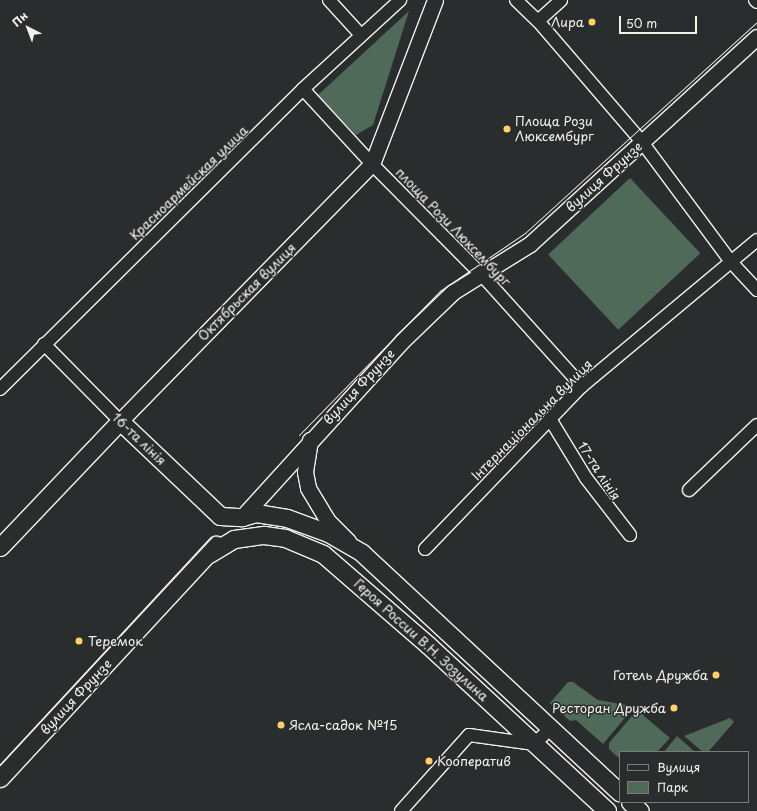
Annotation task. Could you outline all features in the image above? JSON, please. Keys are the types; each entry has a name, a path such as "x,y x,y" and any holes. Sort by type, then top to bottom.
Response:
{"main road":[{"name":"16-та лінія","path":"120,420 220,516 242,517"},
{"name":"Октябрьская вулиця","path":"0,546 120,420"},
{"name":"Героя России В.Н. Зозулина","path":"242,517 256,513 287,518 328,533 362,553 619,792"},
{"name":"вулиця Фрунзе","path":"0,778 242,517"},
{"name":"Героя России В.Н. Зозулина","path":"209,554 234,539 264,535 285,538 323,554 607,811"},
{"path":"631,803 640,811"}],"street":[{"path":"329,0 361,35"},
{"name":"Красноармейская улица","path":"0,389 303,89 400,0"},
{"name":"Октябрьская вулиця","path":"120,420 372,164 435,0"},
{"path":"516,0 538,20 642,142 732,263 757,290"},
{"path":"538,20 561,0"},
{"name":"вулиця Фрунзе","path":"242,517 310,440 402,341 453,292 530,244 757,37"},
{"name":"площа Рози Люксембург","path":"303,89 372,164 481,274 582,386"},
{"name":"Інтернаціональна вулиця","path":"425,550 582,386 732,263 757,240"},
{"name":"16-та лінія","path":"44,344 120,420"},
{"name":"17-та лінія","path":"550,419 586,478 630,535"},
{"path":"689,490 757,426"},
{"path":"310,440 304,472 308,488 327,520 362,553"},
{"path":"401,811 469,735 534,744 550,729"}],"green space":[{"path":"409,11 373,125 356,135 318,95"},
{"path":"630,178 700,253 618,330 548,254"},
{"path":"568,682 573,682 598,700 632,706 629,713 603,744 576,720 570,721 550,703"},
{"path":"637,710 670,738 658,751 619,751 619,758 609,749 609,743"},
{"path":"730,718 734,722 709,751 702,751 684,736"},
{"path":"677,736 694,751 665,751"}],"tram line":[{"path":"299,435 440,291 525,233 757,22"},
{"path":"0,765 212,537"}],"place":[{"name":"Лира","path":"592,22"},
{"name":"Площа Рози Люксембург","path":"507,129"},
{"name":"Теремок","path":"79,641"},
{"name":"Готель Дружба","path":"716,675"},
{"name":"Ресторан Дружба","path":"674,708"},
{"name":"Ясла-садок №15","path":"281,725"},
{"name":"Кооператив","path":"429,761"}]}
